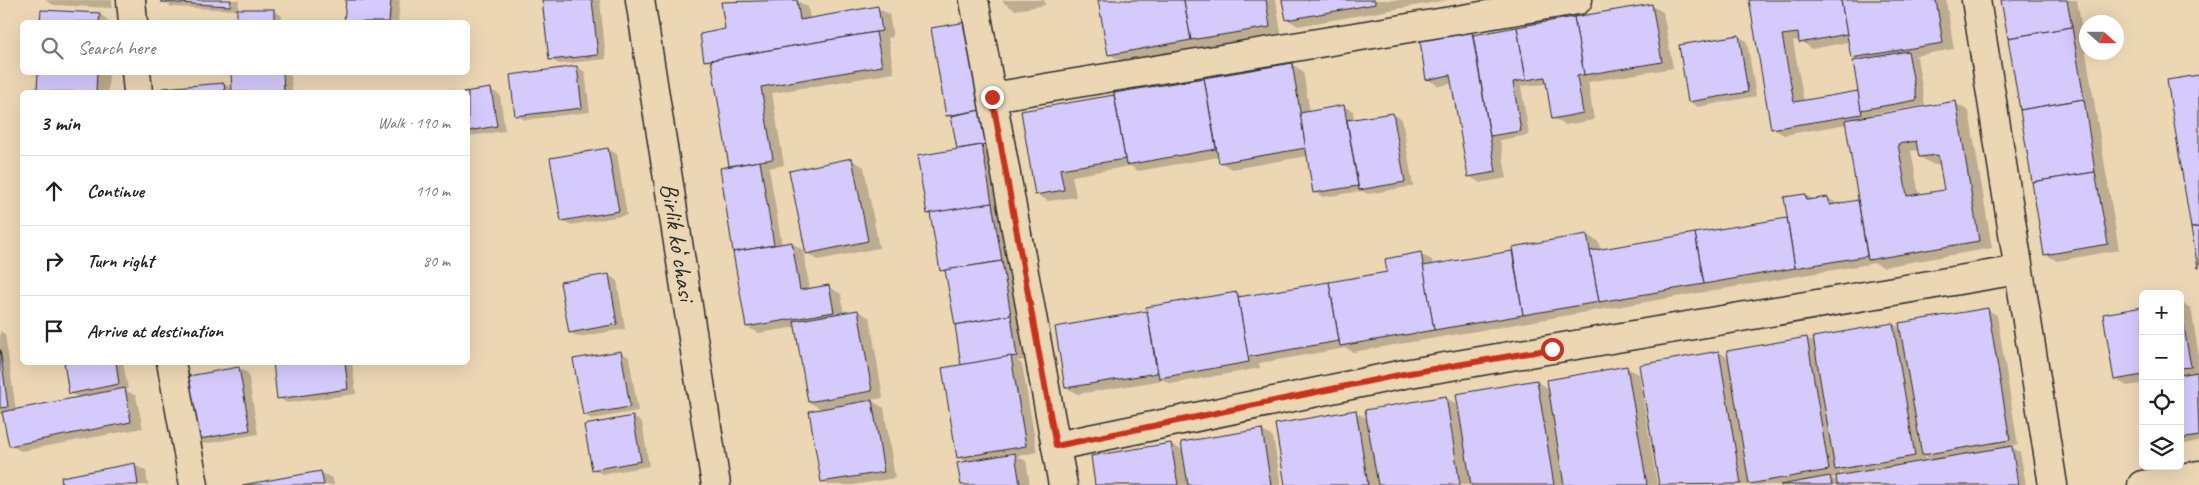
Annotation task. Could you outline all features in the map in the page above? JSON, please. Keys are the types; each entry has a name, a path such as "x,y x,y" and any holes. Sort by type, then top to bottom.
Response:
{"street":[{"path":"131,0 133,20"},
{"name":"Birlik koʻchasi","path":"640,0 716,485"},
{"path":"974,0 1063,485"},
{"path":"992,97 1578,0"},
{"path":"1976,0 2053,485"},
{"path":"136,75 138,90"},
{"path":"1056,446 1404,374 2018,270"},
{"path":"172,365 194,485"},
{"path":"2142,485 2199,475"}],"building":[{"path":"161,0 231,0 230,6 161,2"},
{"path":"346,0 391,0 389,20 344,20"},
{"path":"542,0 592,0 598,55 549,60"},
{"path":"797,0 800,20 878,6 882,31 704,61 700,34 725,29 721,2"},
{"path":"1098,0 1184,0 1191,40 1108,55"},
{"path":"1184,0 1266,0 1270,27 1191,40"},
{"path":"1282,0 1375,0 1375,4 1286,20"},
{"path":"1749,0 1841,0 1847,34 1799,43 1798,33 1782,35 1794,102 1858,91 1862,114 1771,129"},
{"path":"1841,0 1936,0 1943,43 1851,58"},
{"path":"2001,0 2067,0 2072,27 2008,38"},
{"path":"1652,4 1662,62 1584,75 1574,17"},
{"path":"237,9 274,9 274,20 237,20"},
{"path":"41,10 100,13 99,20 40,20"},
{"path":"1574,17 1584,75 1577,76 1583,113 1552,119 1545,77 1526,80 1517,27"},
{"path":"967,22 981,110 946,116 931,28"},
{"path":"1517,27 1526,80 1513,82 1521,131 1490,136 1473,35"},
{"path":"2072,27 2084,99 2020,110 2008,38"},
{"path":"876,32 882,66 761,87 773,159 729,166 711,60"},
{"path":"1472,32 1496,172 1468,177 1450,75 1426,80 1420,41"},
{"path":"1739,35 1748,92 1688,102 1679,45"},
{"path":"1908,51 1917,100 1861,110 1853,61"},
{"path":"1292,63 1306,148 1219,163 1204,78"},
{"path":"577,66 582,108 515,116 510,75"},
{"path":"38,75 97,75 96,90 37,90"},
{"path":"231,75 283,75 284,90 232,90"},
{"path":"2199,75 2199,227 2191,228 2167,80"},
{"path":"1204,78 1216,149 1126,165 1114,93"},
{"path":"224,83 225,90 162,90 162,88"},
{"path":"491,88 497,126 470,131 470,91"},
{"path":"1114,95 1125,159 1060,169 1064,190 1035,195 1021,111"},
{"path":"2084,99 2095,172 2032,182 2020,110"},
{"path":"1956,101 1979,241 1868,260 1845,120","holes":["1916,141 1919,157 1938,155 1944,190 1907,196 1898,144"]},
{"path":"1344,105 1358,186 1313,193 1300,113"},
{"path":"981,110 987,144 957,149 951,116"},
{"path":"1393,113 1405,182 1359,190 1347,120"},
{"path":"982,145 992,203 927,214 917,156"},
{"path":"608,148 619,211 561,221 550,158"},
{"path":"852,158 868,241 806,254 789,171"},
{"path":"760,161 774,245 733,252 720,168"},
{"path":"2095,172 2108,244 2044,255 2032,182"},
{"path":"1805,194 1807,200 1828,197 1830,205 1858,200 1867,256 1795,268 1784,197"},
{"path":"992,203 1002,261 940,271 930,213"},
{"path":"1787,218 1795,268 1704,284 1695,233"},
{"path":"2199,227 2199,268 2198,268 2191,228"},
{"path":"1695,233 1704,284 1599,302 1590,251"},
{"path":"1587,234 1599,302 1523,315 1512,247"},
{"path":"792,242 800,290 829,285 834,312 746,327 733,252"},
{"path":"1512,251 1523,315 1434,330 1423,266"},
{"path":"1421,252 1434,330 1340,346 1329,282 1387,272 1385,259"},
{"path":"1002,261 1011,315 955,325 945,270"},
{"path":"609,274 617,324 569,333 560,282"},
{"path":"1329,282 1339,341 1248,357 1238,297"},
{"path":"1237,292 1249,362 1159,378 1146,307"},
{"path":"1988,308 2010,440 1922,455 1899,323"},
{"path":"2139,308 2139,376 2114,380 2103,314"},
{"path":"858,310 872,391 808,402 794,321"},
{"path":"1147,311 1157,373 1065,388 1055,327"},
{"path":"1011,315 1017,356 961,365 955,325"},
{"path":"1893,323 1915,456 1835,470 1813,337"},
{"path":"2184,327 2191,367 2184,368"},
{"path":"1807,337 1829,470 1749,484 1727,351"},
{"path":"0,349 8,407 0,408"},
{"path":"621,351 630,407 583,415 573,359"},
{"path":"1719,351 1741,484 1659,485 1639,365"},
{"path":"1011,356 1026,446 957,458 942,368"},
{"path":"64,365 116,365 119,384 69,394"},
{"path":"273,365 345,365 348,389 277,399"},
{"path":"1627,366 1647,485 1564,485 1547,380"},
{"path":"239,367 250,430 194,440 183,377"},
{"path":"2197,372 2199,436 2184,438 2184,380 2184,374"},
{"path":"1537,380 1554,485 1471,485 1456,394"},
{"path":"125,388 131,422 9,446 2,412"},
{"path":"1446,396 1460,485 1378,485 1365,410"},
{"path":"872,400 884,472 821,482 809,411"},
{"path":"1356,410 1368,485 1285,485 1275,424"},
{"path":"633,416 641,461 592,470 584,425"},
{"path":"1262,429 1271,485 1188,485 1181,442"},
{"path":"1171,443 1178,485 1095,485 1091,456"},
{"path":"2012,446 2018,485 1837,485 1836,476"},
{"path":"1015,453 1020,485 961,485 957,463"},
{"path":"135,463 138,485 62,485 61,477"},
{"path":"321,471 324,485 242,485"},
{"path":"1830,476 1832,485 1780,485"}],"route":[{"path":"992,97 1056,446 1404,374 1552,349"}]}
